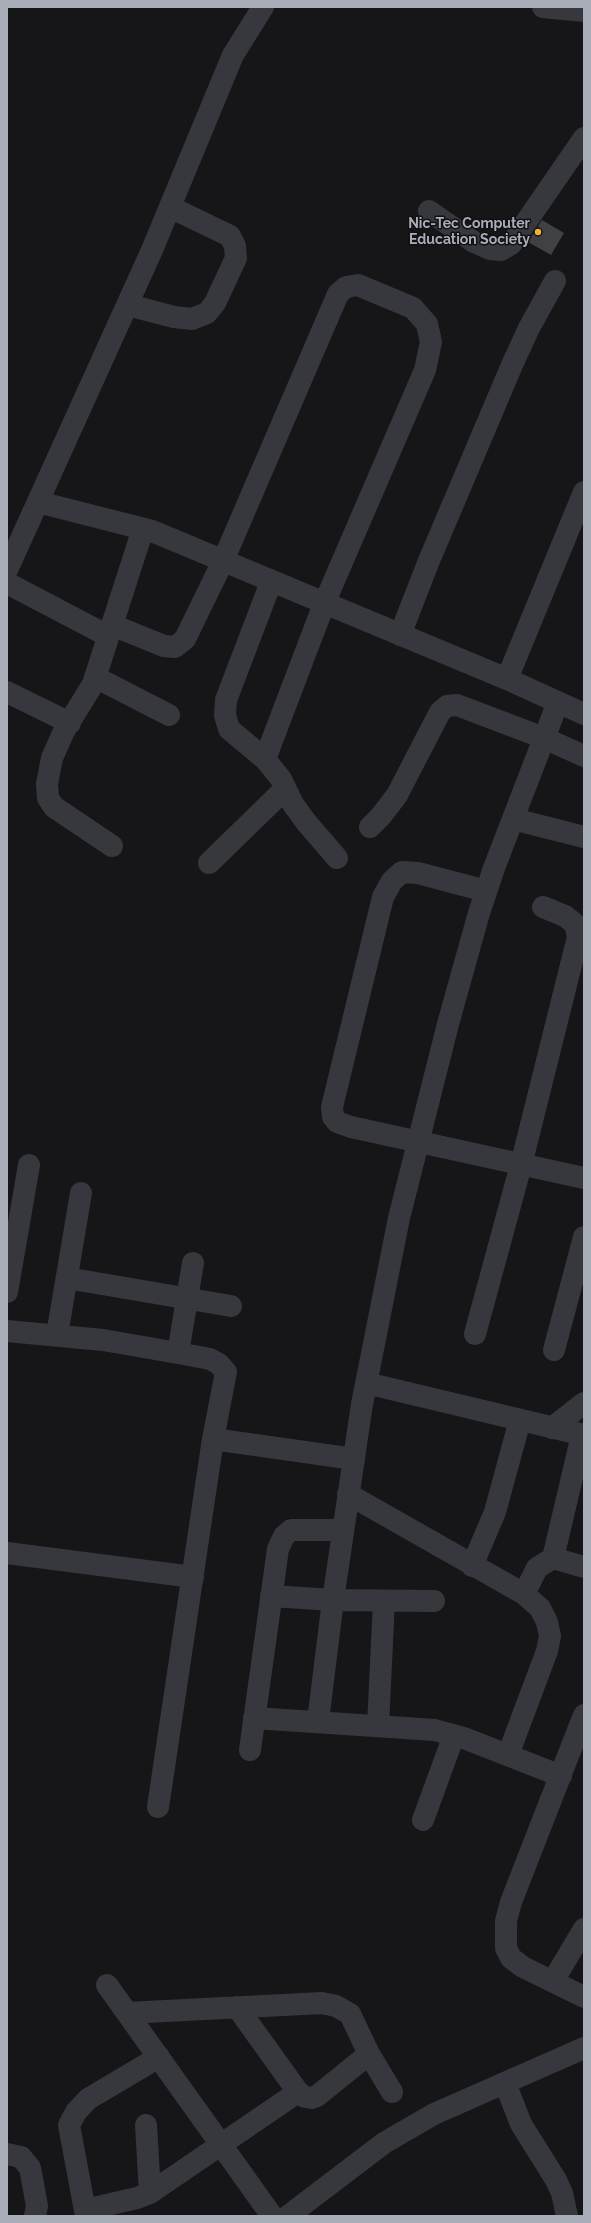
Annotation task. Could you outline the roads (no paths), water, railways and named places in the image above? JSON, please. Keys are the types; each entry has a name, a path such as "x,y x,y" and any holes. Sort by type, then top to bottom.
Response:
{"street":[{"path":"7,570 128,305 233,55 264,7"},
{"path":"543,7 584,11"},
{"path":"429,211 474,242 490,249 501,250 511,244 584,138"},
{"path":"128,305 174,317 192,319 207,313 215,303 236,258 235,246 230,236 170,207"},
{"path":"400,635 428,563 512,365 529,328 555,281"},
{"path":"7,583 110,631 164,646 175,647 185,639 223,561 338,294 346,287 358,285 413,308 427,324 431,342 425,370 324,604 265,759"},
{"path":"38,502 143,529 507,679 584,714"},
{"path":"507,679 582,502"},
{"path":"112,846 54,807 48,798 47,784 52,758 70,723 93,684 143,529"},
{"path":"271,582 226,700 225,715 229,729 265,759 306,822 337,858"},
{"path":"95,677 169,715"},
{"path":"7,692 70,723"},
{"path":"318,1721 348,1494 366,1383 399,1218 448,1024 486,891 558,702"},
{"path":"370,828 382,816 397,795 440,712 447,706 457,706 544,738 584,756"},
{"path":"209,863 285,789"},
{"path":"513,819 584,837"},
{"path":"486,891 418,873 402,872 392,881 383,897 332,1106 333,1117 337,1122 351,1127 584,1178"},
{"path":"475,1334 521,1165 578,937 575,924 565,916 543,907"},
{"path":"7,1292 29,1165"},
{"path":"57,1335 81,1193"},
{"path":"554,1350 584,1237"},
{"path":"178,1353 193,1263"},
{"path":"67,1278 188,1297 231,1306"},
{"path":"7,1331 103,1340 178,1353 210,1359 219,1364 226,1372 213,1439 194,1577 158,1807"},
{"path":"366,1383 583,1435 553,1558 537,1568 524,1594"},
{"path":"552,1428 584,1403"},
{"path":"472,1566 495,1512 520,1420"},
{"path":"213,1439 354,1459"},
{"path":"348,1494 472,1566 524,1594 540,1608 547,1622 550,1636 547,1651 508,1755"},
{"path":"250,1750 278,1549 284,1536 291,1530 343,1530"},
{"path":"7,1553 194,1577"},
{"path":"553,1558 584,1567"},
{"path":"271,1596 333,1600 434,1601"},
{"path":"378,1726 384,1600"},
{"path":"584,1715 519,1879 506,1921 506,1948 511,1958 523,1967 584,1997"},
{"path":"254,1718 318,1721 435,1730 454,1735 561,1776"},
{"path":"423,1820 454,1735"},
{"path":"553,1981 584,1928"},
{"path":"107,1985 272,2216"},
{"path":"128,2013 322,2003 336,2006 350,2014 369,2054 392,2092"},
{"path":"237,2007 298,2092 305,2097 311,2098 317,2096 369,2054"},
{"path":"288,2216 384,2143 434,2114 584,2048"},
{"path":"159,2057 88,2100 76,2112 69,2125 86,2213 150,2193 298,2092"},
{"path":"505,2083 526,2134 556,2180 562,2193 567,2216"},
{"path":"146,2125 150,2193"},
{"path":"7,2154 21,2157 30,2168 37,2206 35,2216"}],"place":[{"name":"Nic-Tec Computer Education Society","path":"538,232"}]}
